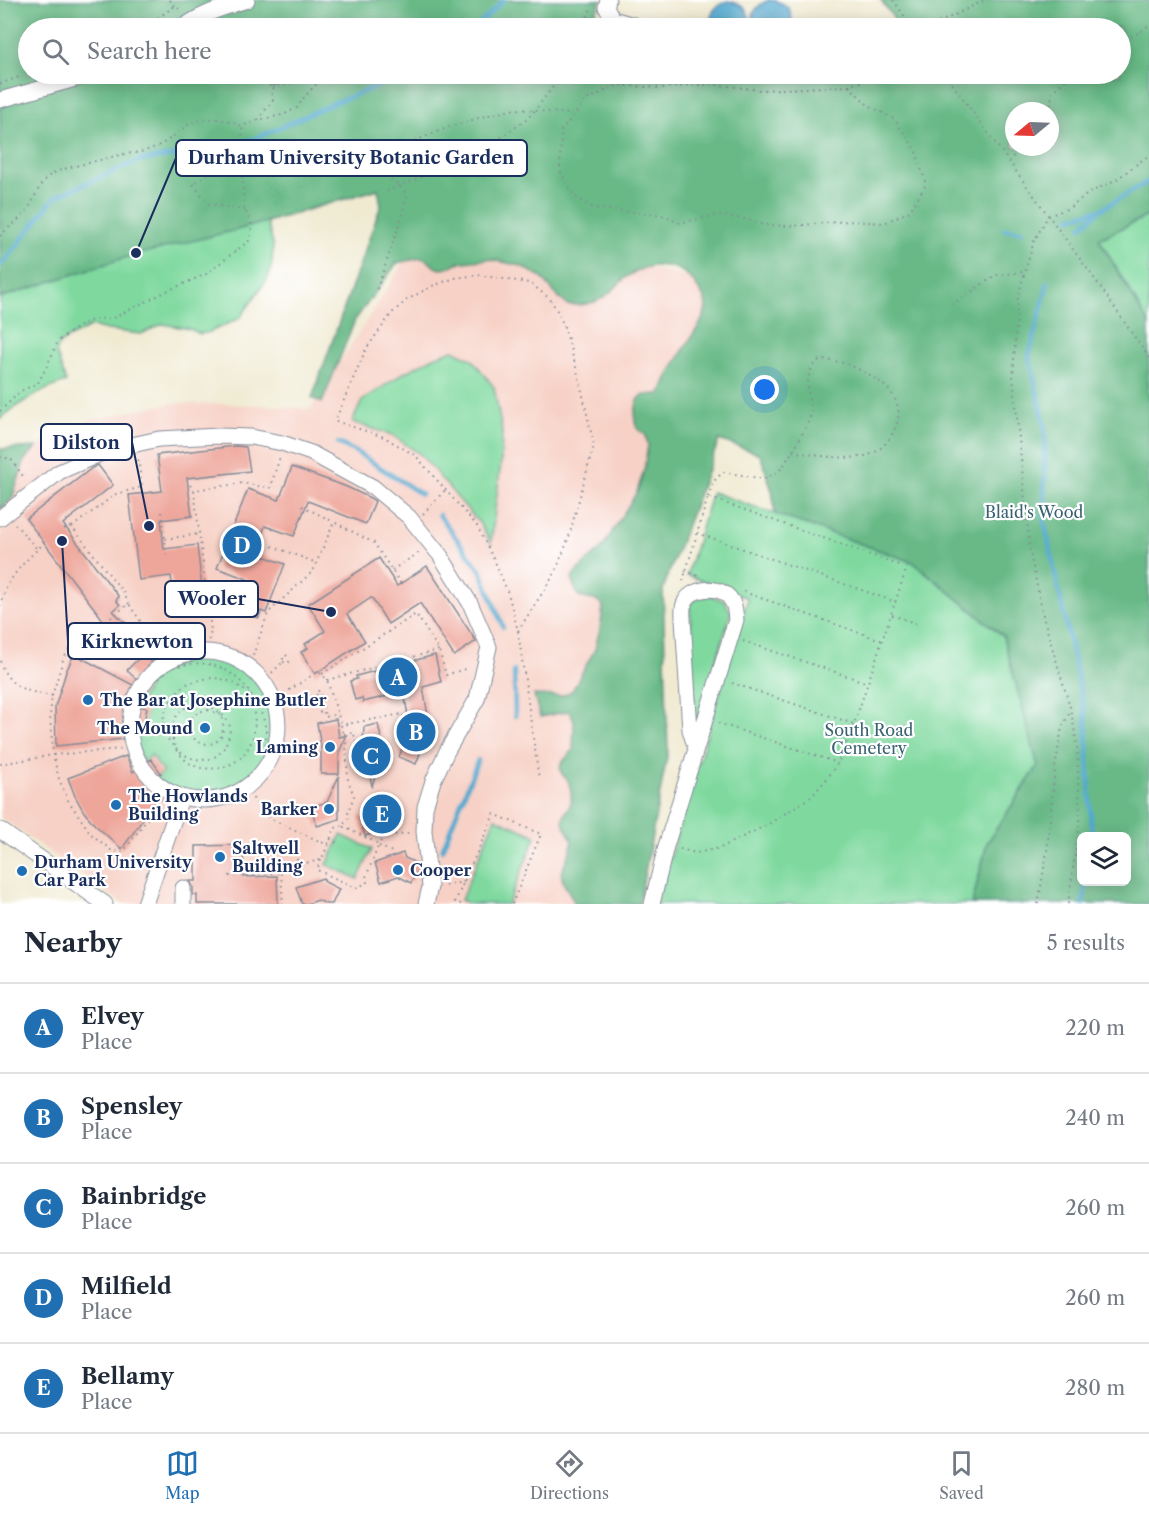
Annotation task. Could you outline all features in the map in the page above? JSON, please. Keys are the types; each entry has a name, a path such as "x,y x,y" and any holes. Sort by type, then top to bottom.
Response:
{"lane":[{"path":"200,18 247,0"},
{"path":"608,0 606,7 612,18"},
{"path":"0,100 57,84"},
{"path":"3,516 59,472 109,450 159,440 219,436 251,437 282,443 311,453 373,487 414,522 440,555 470,603 489,647 477,699 447,751 433,781 425,807 424,831 430,887 426,904"},
{"path":"651,904 666,846 736,620 735,606 728,597 721,591 708,589 690,596 684,604 690,730 696,749"},
{"path":"206,651 227,655 249,667 263,681 274,700 279,728 275,751 264,771 247,788 214,801 174,795 143,770 132,748 129,729 131,708 144,681 167,661 192,652 206,651"},
{"path":"145,904 174,795"},
{"path":"0,830 105,904"},
{"path":"183,888 183,904"}],"path":[{"path":"170,0 184,18"},
{"path":"587,18 594,0"},
{"path":"893,0 906,18"},
{"path":"948,18 985,0"},
{"path":"158,18 175,6"},
{"path":"1131,36 1149,25"},
{"path":"258,120 273,100 269,84"},
{"path":"271,89 288,84"},
{"path":"0,236 24,215 39,187 50,176 66,168 149,150 161,145 184,126 200,120 223,118 242,126 283,115 297,108 316,84"},
{"path":"387,191 472,157 526,118 555,84"},
{"path":"849,86 868,105 894,119 915,149 926,184 910,211 884,223 848,221 792,226 765,225 717,215 680,223 662,215 593,208 574,196 560,171 561,131 586,100 618,85 660,88 712,84 759,90 854,84"},
{"path":"952,84 1099,285 1149,358"},
{"path":"1051,102 1052,92 1061,84"},
{"path":"245,210 208,204 193,184 205,175 243,169 260,175 359,162 449,127 516,109 573,115"},
{"path":"0,411 21,391 38,382 58,341 85,322 113,318 206,274 250,240 252,226 245,210 243,190 242,126"},
{"path":"1068,904 1080,819 1077,745 1071,710 1044,620 1030,552 1013,376 1018,296 1034,241 1048,216 1069,208 1089,193 1117,180 1149,155"},
{"path":"1009,162 1013,156"},
{"path":"359,162 400,186 407,195 402,217 376,292"},
{"path":"952,305 996,275 1024,272"},
{"path":"518,631 555,573 568,540 594,445 565,329 550,299 530,283 478,275 455,278 432,286 407,300 392,313 366,350 335,421 384,437 416,456 477,526 508,593 518,631 539,779"},
{"path":"684,604 680,596 686,571 714,481 723,472 764,479 780,470 810,418 807,379 811,368 818,360 828,359 852,365 881,381 891,391 897,404 898,416 895,430 880,449 869,455 851,457 792,451"},
{"path":"194,490 243,483 270,488 282,443"},
{"path":"64,529 72,526 116,494 142,487 136,444"},
{"path":"0,457 11,459 33,492"},
{"path":"190,485 194,490 211,631 206,651"},
{"path":"414,522 446,489"},
{"path":"708,497 899,565"},
{"path":"302,506 374,543 401,584"},
{"path":"162,512 167,557"},
{"path":"3,516 37,549"},
{"path":"249,667 268,613 313,570 334,522"},
{"path":"72,526 123,592 167,661"},
{"path":"697,533 896,602"},
{"path":"165,539 200,534"},
{"path":"261,542 317,564"},
{"path":"393,570 432,544"},
{"path":"0,606 7,584 28,557 41,546"},
{"path":"666,846 696,853 720,848 769,824 812,796 838,763 854,724 908,564"},
{"path":"686,571 707,579"},
{"path":"740,591 883,641"},
{"path":"129,604 70,648 63,660 52,696 53,755 59,779 68,800 91,834 112,851 123,852 174,795"},
{"path":"322,674 416,614 439,650 446,675 485,663"},
{"path":"892,615 920,625"},
{"path":"731,637 868,683"},
{"path":"327,680 439,650"},
{"path":"0,661 3,669 18,687 29,692 52,696"},
{"path":"263,681 283,662"},
{"path":"150,674 189,664 207,664 223,668 240,680 263,712 267,734 260,767 247,788 269,818 327,845"},
{"path":"274,700 317,672 322,674 327,680 345,734 348,780 354,796 348,812 349,818 342,826 335,828 317,870 356,888 366,883 366,877 384,836 424,831"},
{"path":"213,677 226,680 252,696 255,720 252,742 232,765 213,770 195,767 182,758 175,749 168,741 164,725 165,717 166,710 174,696 184,686 213,677"},
{"path":"718,678 854,724"},
{"path":"320,713 316,691 320,691 325,717 339,714"},
{"path":"191,704 200,704 212,707 222,715 228,721 230,728 225,747 218,754 209,759 191,759 175,749 172,726 176,716 183,709 191,704"},
{"path":"208,710 222,715 221,736 214,742 207,745 199,743 193,737 189,730 194,715 208,710"},
{"path":"1038,904 1049,839 1055,768 1062,727 1071,710"},
{"path":"342,725 403,714 403,729"},
{"path":"706,718 838,763"},
{"path":"345,734 354,733 356,747"},
{"path":"0,764 53,755 132,748"},
{"path":"460,904 455,902 494,814 541,834 512,904"},
{"path":"342,826 392,852"},
{"path":"330,839 337,843"},
{"path":"293,865 294,860 298,859 301,864"},
{"path":"283,904 282,867 293,865 297,868 301,864 321,860"},
{"path":"229,876 281,873"},
{"path":"430,887 468,883"}],"shaded area":[{"path":"432,218 720,285 571,904 123,904 0,817 0,510 19,477 25,459 37,447 93,419 172,403 310,409"}],"green space":[{"name":"Blaid's Wood","path":"0,0 601,0 594,18 18,18 18,84 1131,84 1131,18 893,18 881,0 1149,0 1149,215 1099,239 1149,324 1149,904 972,904 987,843 1038,766 1003,636 913,562 775,514 772,491 760,454 719,440 663,589 668,751 639,904 574,904 562,878 572,842 563,820 571,803 571,791 568,780 563,776 560,768 563,761 573,751 574,720 569,711 540,717 534,695 561,696 572,691 595,649 603,606 598,601 579,597 572,577 602,548 637,492 644,470 648,445 645,434 637,428 635,421 638,402 644,395 661,393 671,371 700,325 706,308 703,295 683,272 666,266 647,267 637,271 596,302 568,305 541,277 521,266 489,259 457,263 441,269 421,258 397,263 355,320 322,403 312,398 381,205 378,189 252,226 124,258 0,298"},
{"path":"0,109 378,189 267,222 273,244 268,278 240,318 210,332 200,334 190,329 163,324 141,334 92,326 60,344 56,352 66,382 31,397 0,419"},
{"path":"1149,215 1149,324 1099,239"},
{"path":"453,350 472,359 494,387 502,431 501,462 491,543 480,524 421,455 392,435 352,422 362,401 402,374"},
{"path":"37,447 25,459 12,499 0,510 0,449"},
{"name":"South Road Cemetery","path":"712,492 913,562 1003,636 1038,766 987,843 972,904 656,904 748,598 687,575"},
{"path":"709,595 725,601 731,613 697,722 694,720 690,604 697,598"},
{"path":"200,657 231,664 256,680 265,691 271,704 274,719 268,754 253,777 242,788 219,798 187,795 165,786 155,779 163,772 151,755 143,763 135,744 133,723 144,725 146,706 138,704 155,675 182,662"},
{"path":"495,818 536,836 508,904 470,904 461,900"},
{"path":"341,835 372,849 358,879 327,865"}],"water":[{"path":"769,0 780,2 788,8 792,18 753,18 760,5"},
{"path":"727,1 738,4 745,9 749,18 711,18 719,6"}],"building":[{"path":"236,446 246,447 250,471 187,478 192,516 161,520 164,549 197,545 203,597 198,598 199,605 179,607 178,599 174,599 171,576 139,580 129,495 162,491 157,455"},
{"path":"98,465 113,485 63,524 119,597 116,600 120,605 113,611 134,631 111,655 97,642 110,629 26,519"},
{"path":"292,467 347,487 375,501 366,524 308,501 294,536 265,526 255,553 285,564 266,613 261,611 259,618 240,611 242,603 239,602 247,579 217,568 248,489 279,500"},
{"path":"379,558 397,586 427,566 476,641 454,656 420,603 388,624 371,598 347,614 365,641 315,674 301,652 308,648 305,644 325,631 308,604"},
{"path":"74,654 133,685 125,703 147,708 143,726 122,721 123,739 56,746 55,707"},
{"path":"143,654 153,664 137,680 127,670"},
{"path":"435,655 441,682 423,687 430,727 416,764 399,757 408,733 404,692 363,702 362,698 355,700 350,681 357,679 356,676"},
{"name":"Laming","path":"336,719 339,737 347,735 339,752 339,774 321,774 321,747 317,723"},
{"path":"378,724 384,752 372,786 363,742 364,727"},
{"name":"The Howlands Building","path":"126,756 133,772 151,759 161,773 143,786 158,798 122,849 84,812 68,778"},
{"name":"Barker","path":"339,776 339,819 317,826 311,807 327,802"},
{"path":"381,798 400,807 392,823 394,827 365,836 359,817 375,811"},
{"path":"243,845 244,877 277,876 278,904 197,904 197,895 193,895 190,881 196,881 196,846"},
{"name":"Cooper","path":"403,853 405,858 418,864 411,883 398,876 381,882 375,863"},
{"path":"323,878 325,882 339,889 332,904 318,900 302,904 296,887"}],"waterway":[{"path":"485,18 504,0"},
{"path":"0,265 55,197 138,161 194,153 254,139 336,102 384,84"},
{"path":"1081,227 1100,210 1149,181"},
{"path":"1069,218 1097,210"},
{"path":"1004,229 1023,231"},
{"path":"1048,282 1029,356 1045,427 1044,521 1086,718 1092,832"},
{"path":"338,443 421,494"},
{"path":"439,515 481,571 503,627"},
{"path":"514,671 515,716"},
{"path":"442,850 478,760"},
{"path":"1083,904 1085,886"}],"place":[{"name":"Durham University Botanic Garden","path":"136,253"},
{"name":"Dilston","path":"149,526"},
{"name":"Kirknewton","path":"62,541"},
{"name":"Milfield","path":"242,545"},
{"name":"Wooler","path":"331,612"},
{"name":"Elvey","path":"398,677"},
{"name":"The Bar at Josephine Butler","path":"88,700"},
{"name":"The Mound","path":"205,728"},
{"name":"Spensley","path":"416,732"},
{"name":"Laming","path":"330,747"},
{"name":"Bainbridge","path":"371,756"},
{"name":"The Howlands Building","path":"116,805"},
{"name":"Barker","path":"329,809"},
{"name":"Bellamy","path":"382,814"},
{"name":"Saltwell Building","path":"220,857"},
{"name":"Cooper","path":"398,870"},
{"name":"Durham University Car Park","path":"22,871"}]}
